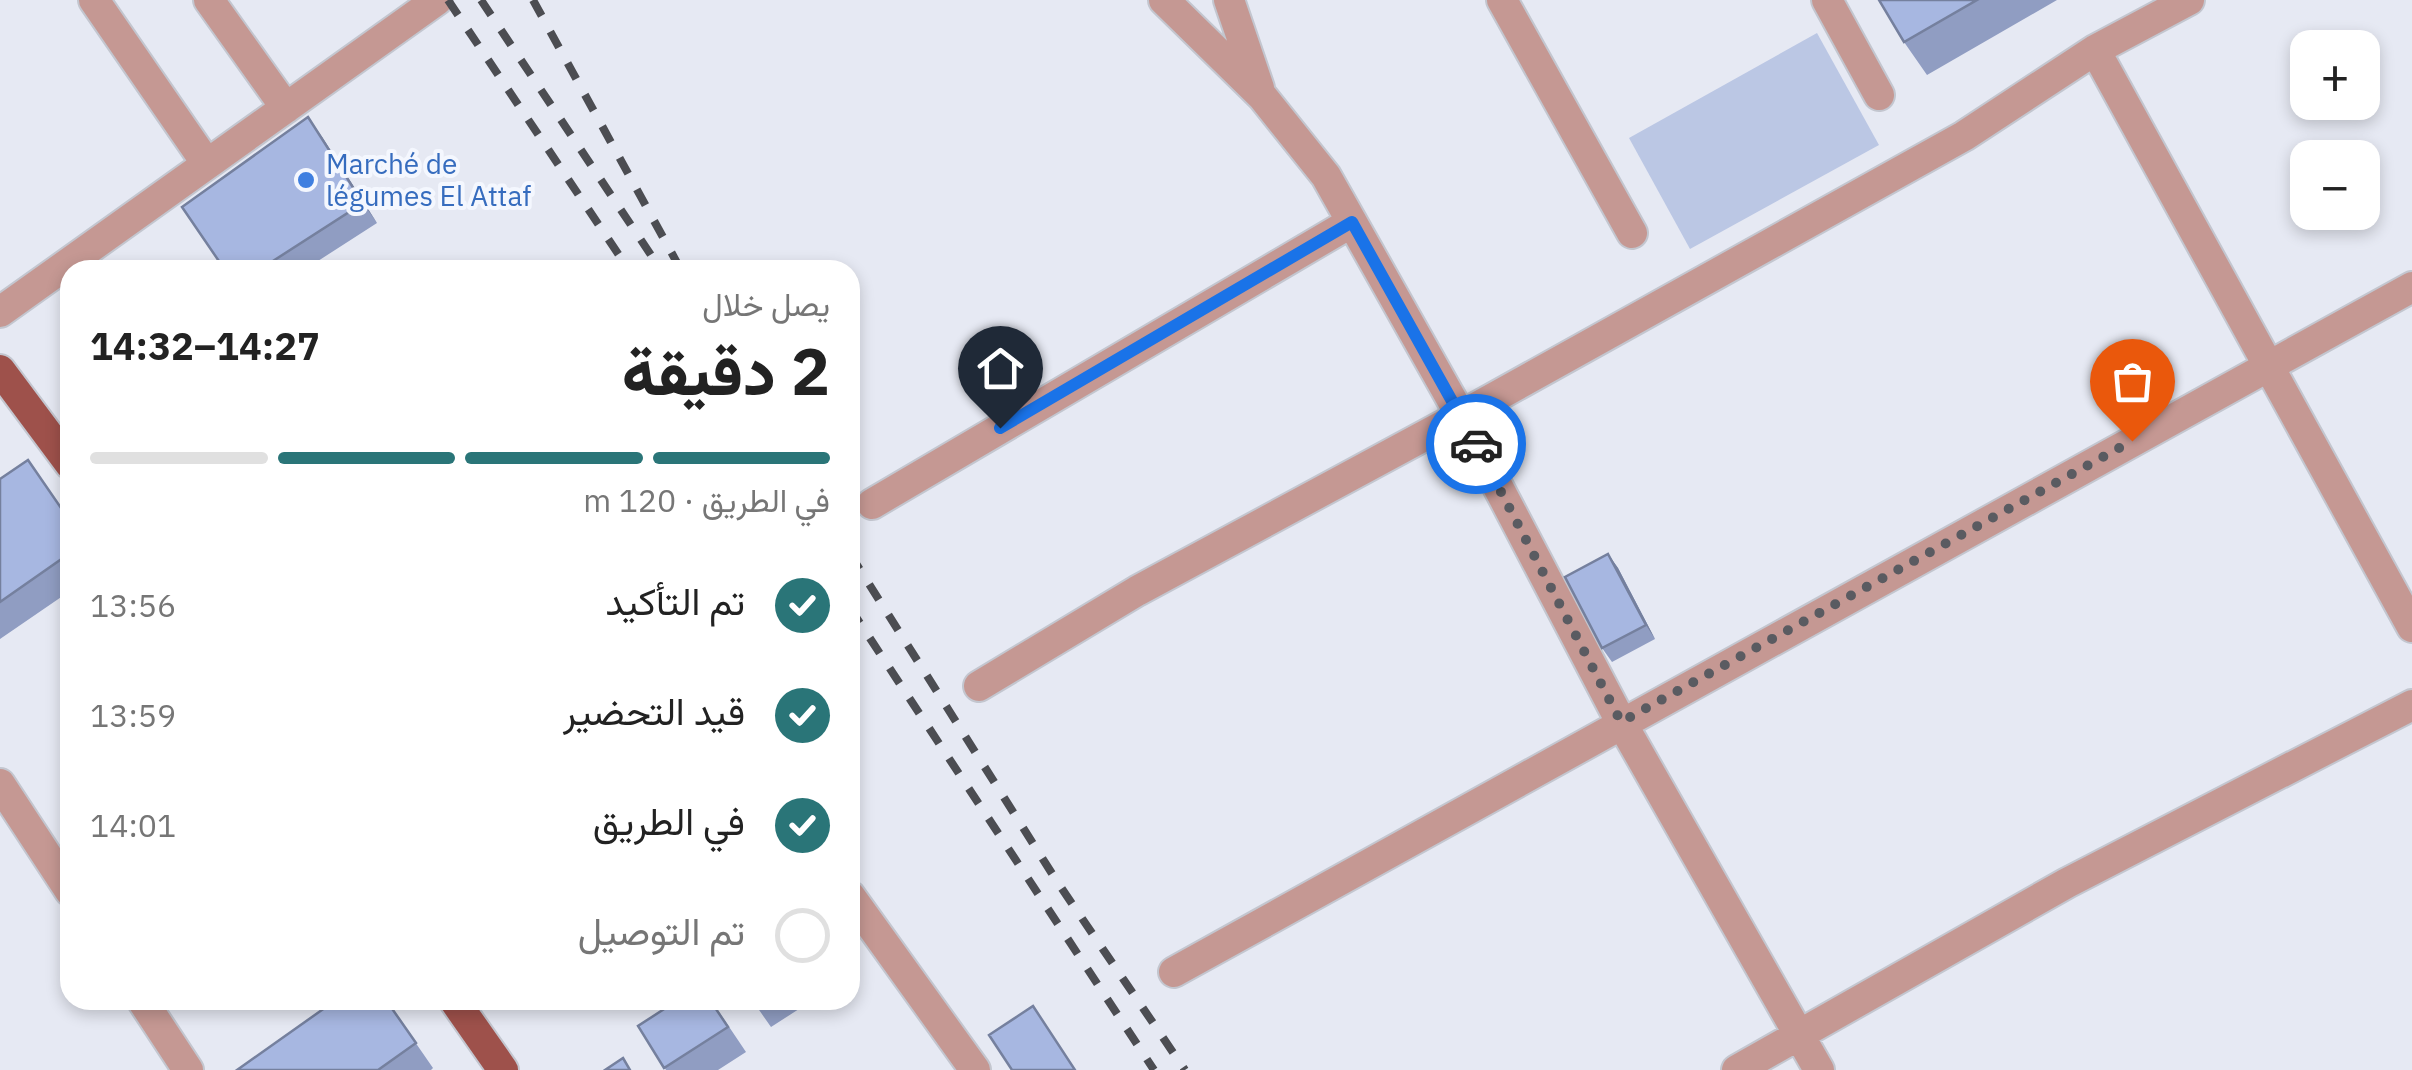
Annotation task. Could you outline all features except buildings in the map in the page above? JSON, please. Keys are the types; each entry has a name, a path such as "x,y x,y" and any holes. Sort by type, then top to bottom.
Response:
{"main road":[{"path":"0,370 60,451"},
{"path":"461,1010 503,1070"}],"street":[{"path":"94,0 207,164"},
{"path":"209,0 286,108"},
{"path":"73,260 437,0"},
{"path":"1164,0 1262,96 1326,176 1461,416 1621,722 1819,1070"},
{"path":"1230,0 1262,96"},
{"path":"1502,0 1632,234"},
{"path":"1827,0 1879,95"},
{"path":"979,686 1137,590 1461,416 1964,136 2094,50 2189,0"},
{"path":"2094,50 2412,627"},
{"path":"872,504 1352,222"},
{"path":"0,312 60,269"},
{"path":"1174,972 2412,287"},
{"path":"1737,1070 2067,883 2412,704"},
{"path":"0,784 60,875"},
{"path":"860,910 976,1070"},
{"path":"149,1010 188,1070"}],"shaded area":[{"path":"1817,33 1879,145 1690,249 1629,138"}],"railway":[{"path":"448,0 622,260"},
{"path":"481,0 654,260"},
{"path":"533,0 676,260"},
{"path":"860,570 1058,883 1185,1070"},
{"path":"860,623 1154,1070"}],"way so far":[{"path":"1476,444 1621,722 2132,441"}],"place":[{"name":"Marché de légumes El Attaf","path":"306,180"}],"route":[{"path":"1000,428 1352,222 1476,444"}]}
